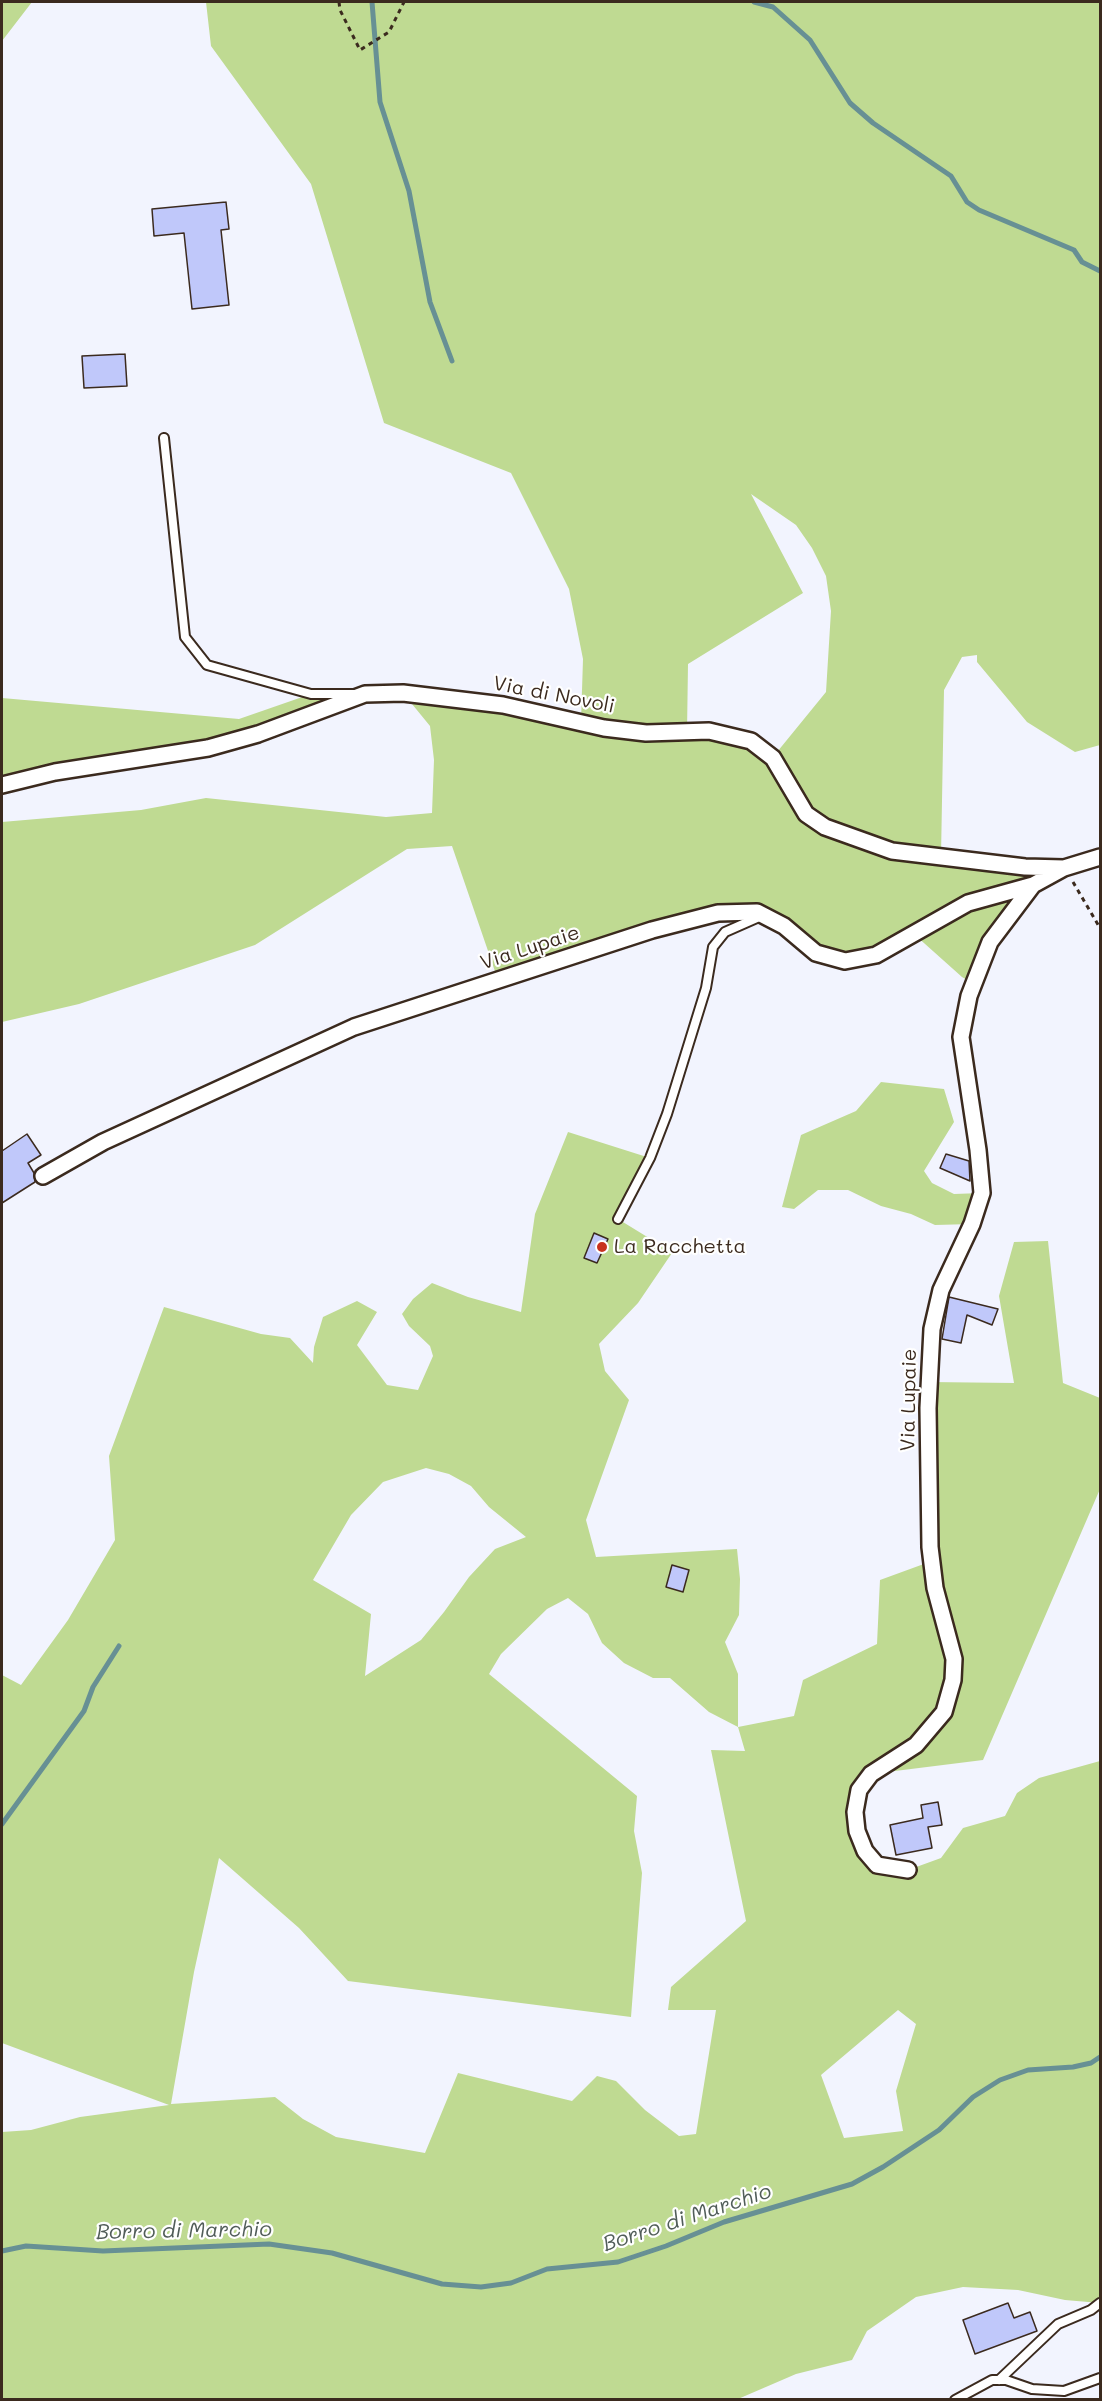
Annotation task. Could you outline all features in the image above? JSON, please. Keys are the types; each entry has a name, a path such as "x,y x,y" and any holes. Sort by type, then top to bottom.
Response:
{"street":[{"name":"Via di Novoli","path":"2,785 56,772 208,748 258,734 365,694 403,693 503,705 604,728 646,733 709,732 751,741 773,758 806,814 825,827 891,850 1026,867 1064,868"},
{"path":"1064,868 1101,856"},
{"name":"Via Lupaie","path":"43,1176 103,1142 354,1028 652,930 718,913 757,912 784,926 816,953 845,961 876,955 968,903 1033,885 1064,868"},
{"name":"Via Lupaie","path":"908,1870 877,1866 865,1851 857,1831 855,1812 860,1790 871,1774 916,1744 944,1712 953,1680 954,1659 935,1588 930,1547 928,1408 932,1329 941,1290 972,1224 982,1193 961,1037 969,996 990,942 1033,885"}],"lane":[{"path":"164,438 185,637 199,656 207,665 310,694 365,694"},
{"path":"618,1219 650,1158 667,1114 706,988 713,947 725,932 763,915"},
{"path":"999,2380 1058,2324 1101,2303"},
{"path":"955,2400 992,2380 1032,2390 1064,2391 1101,2378"}],"path":[{"path":"339,2 340,10 360,50 388,32 404,2"},
{"path":"1064,868 1101,927"}],"green space":[{"path":"2,2 32,2 2,41"},
{"path":"206,2 1100,2 1100,745 1075,752 1027,722 977,662 977,655 962,657 944,690 941,856 1064,868 1033,885 974,984 962,977 915,935 845,961 784,926 718,913 498,980 452,846 407,849 255,945 79,1004 2,1022 2,822 141,810 206,798 386,817 432,813 434,760 430,726 403,693 581,722 583,659 569,589 511,473 384,423 311,184 211,46","holes":["751,494 796,525 812,548 826,576 831,611 826,692 773,757 709,731 687,732 688,664 803,593"]},
{"path":"311,694 365,694 258,734 2,785 2,698 239,719"},
{"path":"881,1082 944,1089 954,1122 924,1171 932,1183 954,1194 982,1193 972,1224 935,1225 911,1214 881,1206 848,1190 818,1190 794,1209 782,1207 801,1135 856,1111"},
{"path":"568,1132 650,1158 618,1219 662,1246 674,1250 638,1303 599,1344 605,1371 629,1400 586,1520 596,1557 737,1549 740,1579 739,1615 725,1642 738,1674 738,1727 794,1716 803,1680 877,1644 880,1580 932,1561 929,1382 1014,1383 999,1296 1014,1242 1048,1241 1063,1383 1100,1398 1100,1489 983,1760 871,1774 859,1790 865,1851 908,1870 941,1858 963,1828 1005,1816 1017,1793 1039,1778 1100,1761 1100,2303 1065,2300 1018,2290 963,2287 916,2297 867,2331 852,2360 796,2374 738,2399 2,2399 2,2132 31,2130 80,2117 169,2105 2,2043 2,1675 21,1685 68,1620 115,1540 109,1456 164,1307 261,1334 290,1338 313,1363 314,1347 323,1317 357,1301 377,1312 357,1345 387,1385 418,1390 433,1356 430,1346 409,1326 402,1314 413,1299 432,1283 468,1297 521,1312 535,1214","holes":["426,1468 449,1474 471,1486 489,1507 526,1537 495,1549 469,1577 421,1640 365,1676 371,1614 313,1580 351,1515 383,1482","568,1598 588,1614 602,1643 624,1663 653,1678 670,1678 709,1712 738,1727 745,1751 711,1750 746,1921 671,1987 668,2010 716,2010 696,2134 679,2136 645,2110 616,2081 597,2076 572,2101 458,2073 425,2153 336,2137 303,2119 275,2097 171,2104 194,1972 219,1858 299,1928 348,1981 631,2017 642,1873 634,1831 637,1796 489,1674 501,1654 547,1609","898,2010 916,2024 896,2091 903,2131 844,2138 821,2075"]}],"building":[{"path":"226,202 229,229 221,230 229,305 192,309 184,233 154,236 152,209"},
{"path":"125,354 127,386 84,388 82,356"},
{"path":"27,1134 41,1155 28,1163 34,1173 35,1182 2,1203 2,1151"},
{"path":"946,1154 969,1161 970,1181 940,1168"},
{"path":"594,1233 608,1239 597,1263 584,1258"},
{"path":"949,1297 998,1309 992,1325 967,1315 961,1343 942,1339"},
{"path":"672,1565 689,1570 683,1592 666,1587"},
{"path":"938,1802 942,1825 928,1827 932,1848 896,1855 890,1825 923,1818 921,1805"},
{"path":"1008,2303 1014,2318 1030,2312 1037,2331 975,2354 963,2320"}],"waterway":[{"path":"372,2 380,102 409,191 430,302 452,361"},
{"path":"754,2 773,7 810,40 850,103 873,123 951,176 967,202 979,210 1074,250 1082,262 1100,271"},
{"path":"2,1824 84,1711 93,1687 119,1646"},
{"name":"Borro di Marchio","path":"2,2251 26,2246 103,2251 269,2244 332,2253 442,2284 481,2287 511,2283 547,2269 618,2262 666,2246 724,2222 852,2184 883,2167 939,2130 973,2097 1000,2080 1028,2070 1073,2067 1091,2063 1100,2057"}],"place":[{"name":"La Racchetta","path":"602,1247"}]}
